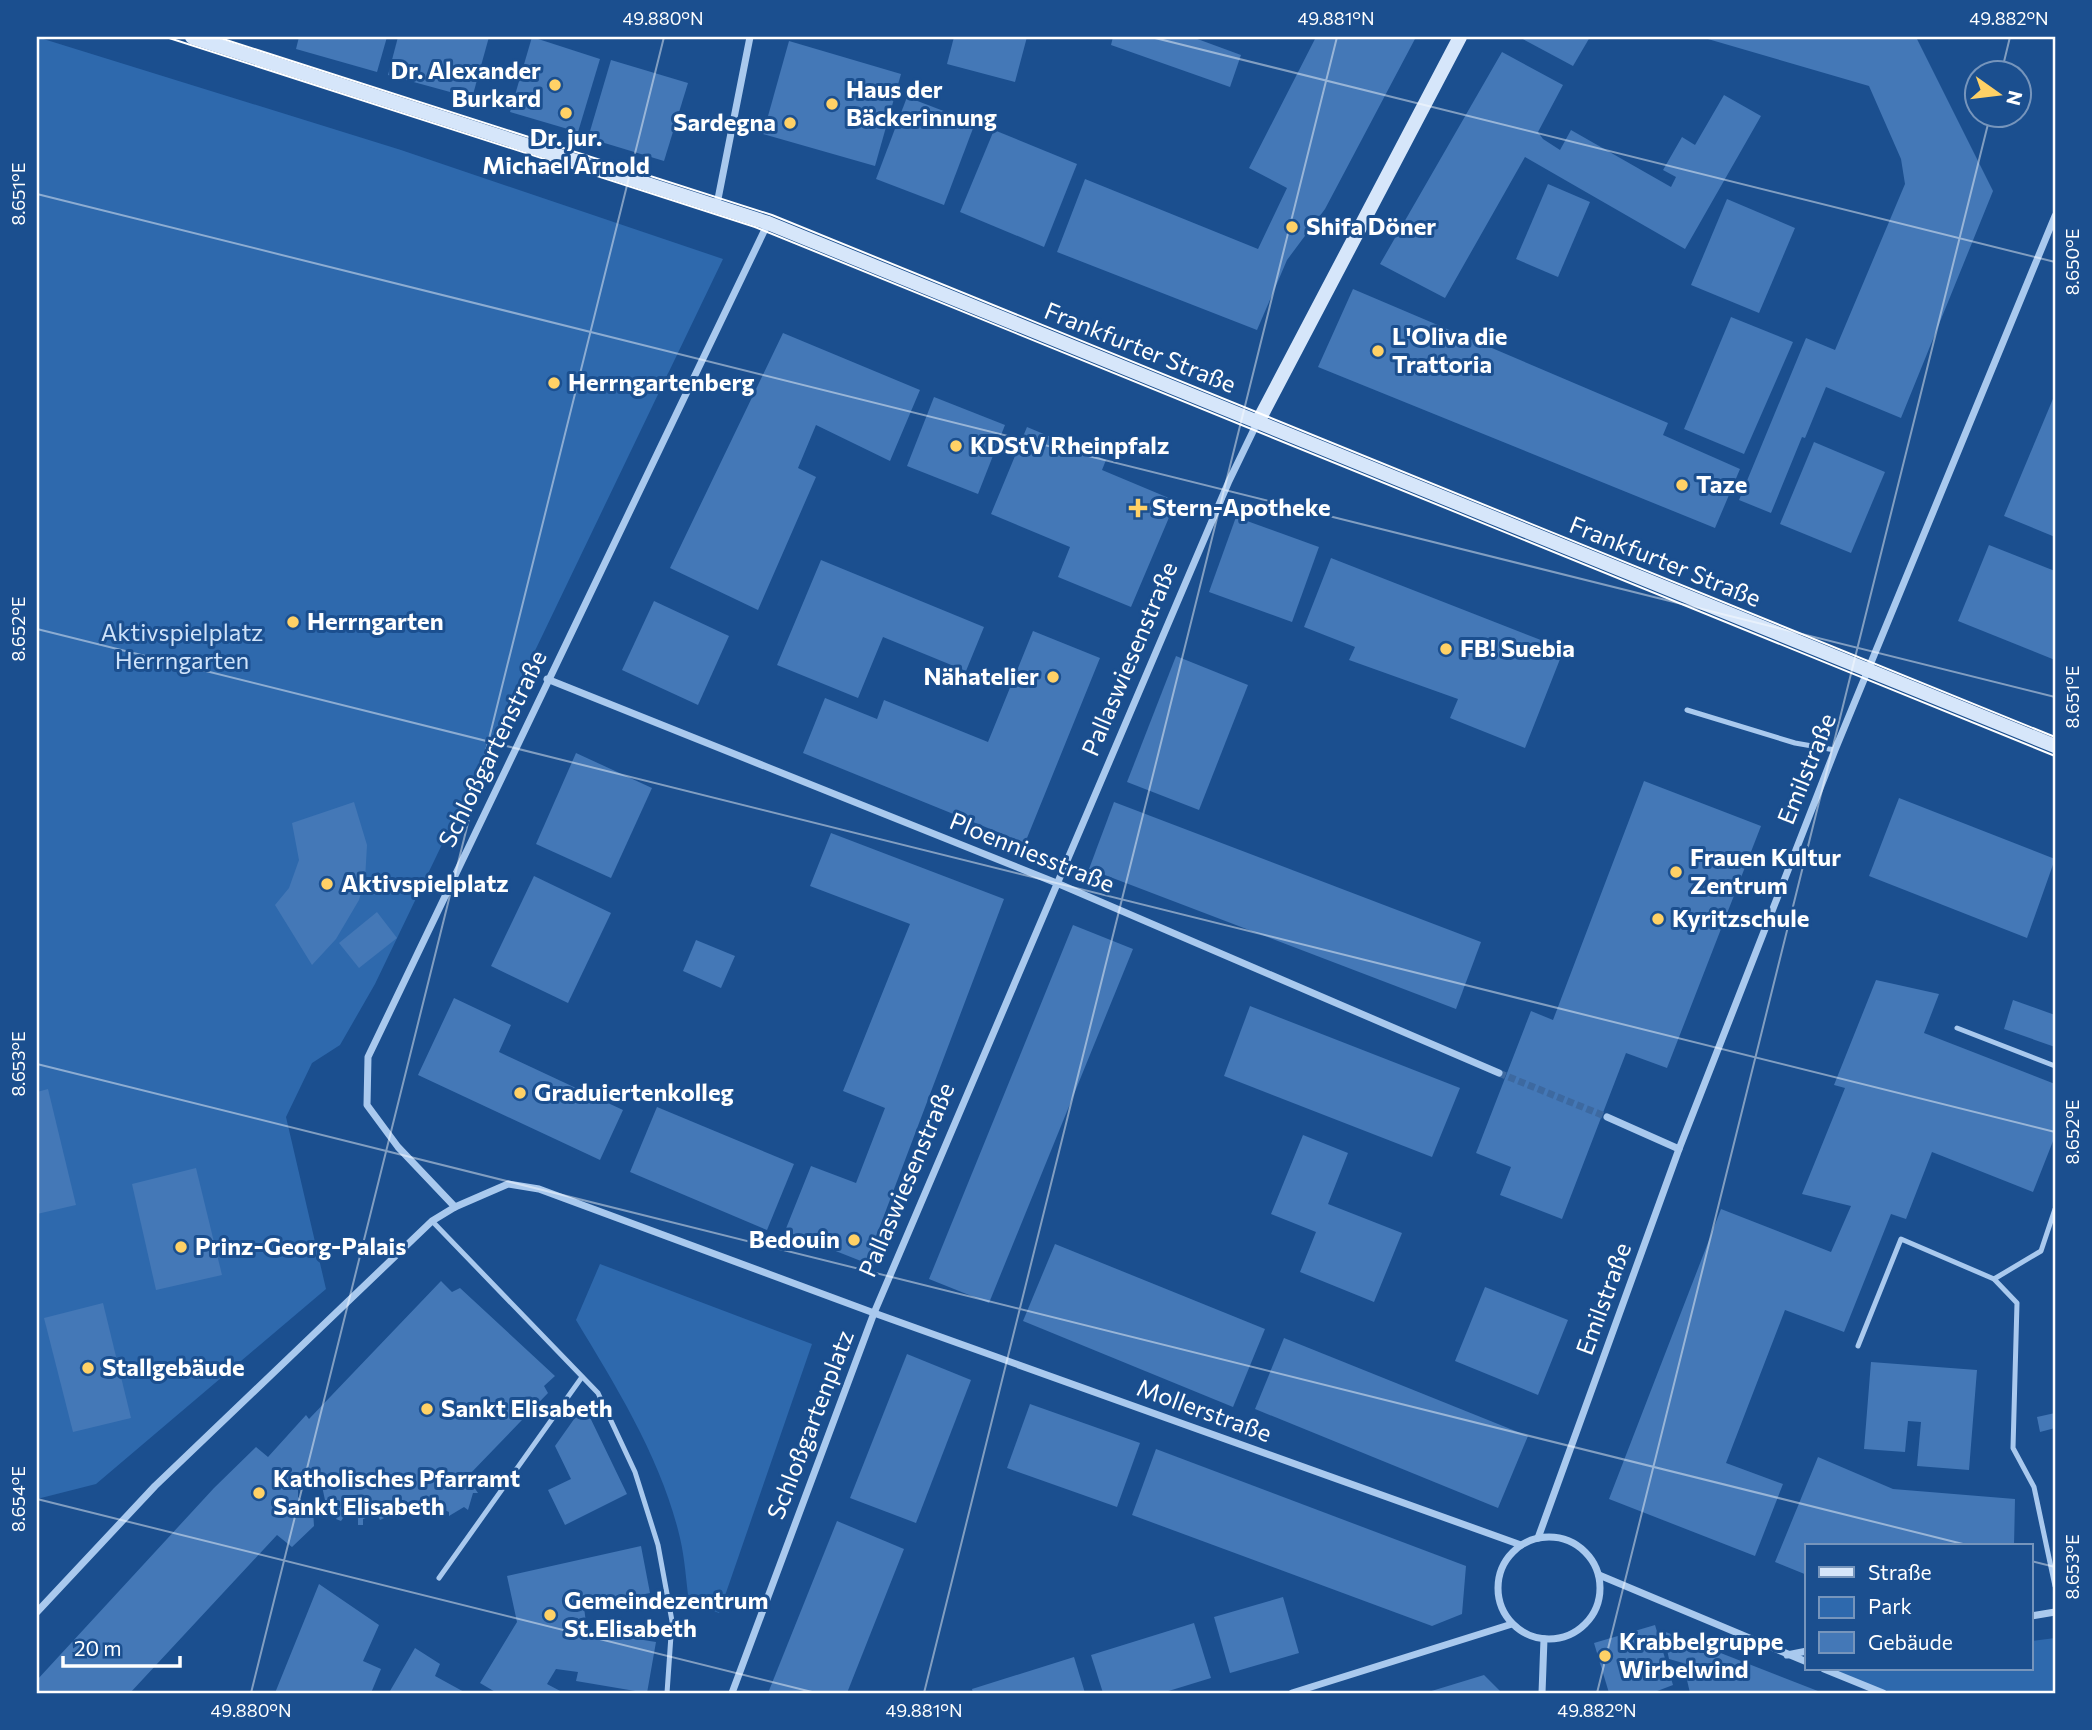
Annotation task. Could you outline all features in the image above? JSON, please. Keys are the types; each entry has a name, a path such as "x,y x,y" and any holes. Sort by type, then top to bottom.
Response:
{"main road":[{"name":"Frankfurter Straße","path":"192,37 717,204 768,223 1259,420 2055,746"},
{"name":"Pallaswiesenstraße","path":"1259,420 1460,37"}],"street":[{"path":"717,204 750,37"},
{"name":"Emilstraße","path":"1538,1538 1679,1149 1835,750 2055,216"},
{"name":"Schloßgartenstraße","path":"455,1207 398,1147 367,1105 368,1056 768,223"},
{"name":"Pallaswiesenstraße","path":"874,1313 1229,481 1259,420"},
{"name":"Ploenniesstraße","path":"547,679 1059,884 1499,1073"},
{"path":"1606,1117 1679,1149"},
{"name":"Schloßgartenplatz","path":"455,1207 508,1184 539,1189 874,1313 732,1693"},
{"path":"37,1612 155,1486 432,1221 455,1207"},
{"name":"Mollerstraße","path":"874,1313 1521,1545"},
{"path":"1554,1537 1569,1541 1592,1560 1599,1575 1597,1607 1576,1631 1561,1637 1544,1639 1532,1636 1512,1624 1502,1607 1499,1590 1505,1565 1521,1545 1538,1538 1554,1537"},
{"path":"1599,1575 1805,1661"},
{"path":"2032,1616 2055,1612"},
{"path":"1292,1693 1512,1624"},
{"path":"1542,1693 1544,1639"},
{"path":"1787,1655 1805,1651"},
{"path":"1826,1670 1883,1693"}],"lane":[{"path":"1687,710 1795,743 1835,750"},
{"path":"1956,1028 2055,1066"},
{"path":"1994,1279 2041,1251 2055,1209"},
{"path":"432,1221 598,1393 635,1472 658,1545 672,1621 667,1693"},
{"path":"1858,1346 1901,1240 1994,1279 2017,1303 2013,1448 2034,1488 2055,1586"},
{"path":"439,1578 583,1377"}],"green space":[{"name":"Herrngarten","path":"37,37 401,150 723,259 375,984 340,1045 312,1063 286,1117 326,1289 96,1484 37,1499"},
{"path":"600,1264 812,1344 719,1613 689,1602 680,1538 662,1481 637,1425 576,1320"},
{"path":"2055,1638 2055,1693 1883,1693 1832,1672 2032,1670 2032,1641"}],"building":[{"path":"299,37 387,37 377,72 296,49"},
{"path":"398,37 489,37 472,98 388,75"},
{"name":"Dr. Alexander Burkard","path":"532,37 600,59 578,132 510,112"},
{"path":"954,37 1027,37 1015,82 947,64"},
{"path":"1113,37 1192,37 1241,55 1230,87 1111,45"},
{"path":"1316,37 1416,37 1325,209 1287,260 1257,330 1057,252 1085,179 1258,249 1287,188 1249,168"},
{"path":"1519,37 1590,37 1573,66"},
{"path":"1701,37 1916,37 1993,191 1901,418 1826,387 1771,513 1739,500 1806,338 1835,350 1905,184 1901,159 1869,86"},
{"name":"Haus der Bäckerinnung","path":"789,41 901,74 875,166 763,134"},
{"path":"1502,52 1563,85 1538,132 1543,139 1560,150 1571,130 1671,187 1676,177 1663,170 1682,137 1695,145 1724,95 1761,116 1685,249 1525,157 1445,298 1380,264"},
{"path":"611,60 688,83 664,161 588,138"},
{"path":"907,97 975,123 944,205 876,179"},
{"path":"994,130 1077,164 1044,247 960,212"},
{"path":"1548,184 1590,202 1558,277 1516,259"},
{"path":"1727,199 1795,228 1759,313 1691,285"},
{"path":"1353,289 1668,423 1663,435 1740,469 1715,528 1318,367"},
{"path":"1731,317 1793,342 1744,454 1684,429"},
{"path":"783,333 920,390 890,461 816,425 798,468 816,477 758,610 670,568"},
{"path":"2055,394 2055,537 2004,516"},
{"name":"KDStV Rheinpfalz","path":"934,397 1005,425 978,494 907,466"},
{"path":"1027,427 1106,460 1102,470 1176,501 1131,607 1058,577 1070,547 991,514"},
{"path":"1814,442 1885,472 1851,553 1780,524"},
{"path":"1236,517 1319,547 1292,622 1209,592"},
{"path":"1989,545 2055,571 2055,660 1958,621"},
{"path":"1331,558 1564,649 1525,748 1450,718 1458,699 1349,660 1355,647 1304,627"},
{"path":"821,560 984,627 966,671 883,637 858,698 777,665"},
{"path":"654,601 729,636 698,705 622,670"},
{"path":"1033,631 1100,658 1025,843 803,753 825,698 877,719 884,700 988,742"},
{"path":"1176,656 1248,685 1199,810 1127,782"},
{"path":"576,753 652,788 611,878 536,844"},
{"name":"Kyritzschule","path":"1644,781 1761,826 1667,1068 1626,1053 1562,1219 1500,1195 1511,1167 1476,1153 1531,1011 1553,1020"},
{"path":"1899,798 2055,859 2027,938 1869,876"},
{"name":"Aktivspielplatz","path":"354,802 367,845 365,880 359,900 336,939 312,965 275,905 289,888 299,860 292,823"},
{"path":"1114,802 1481,942 1456,1009 1089,869"},
{"path":"831,833 1004,899 866,1263 785,1231 811,1166 856,1183 885,1108 843,1091 910,924 810,886"},
{"path":"534,876 611,913 568,1003 491,966"},
{"path":"377,912 397,938 359,968 339,943"},
{"path":"1073,925 1133,949 989,1303 929,1279"},
{"path":"696,940 735,956 721,988 683,971"},
{"path":"1876,980 1939,994 1924,1033 2055,1084 2055,1136 2033,1192 1932,1152 1906,1219 1891,1214 1844,1332 1785,1310 1726,1463 1783,1484 1755,1556 1609,1499 1721,1209 1831,1252 1851,1206 1802,1194 1845,1088 1834,1085"},
{"name":"Graduiertenkolleg","path":"454,998 511,1025 499,1052 623,1110 600,1160 418,1075"},
{"path":"2013,1000 2055,1015 2055,1047 2004,1029"},
{"path":"1250,1006 1460,1088 1432,1157 1224,1076"},
{"path":"48,1089 76,1205 37,1214 37,1092"},
{"path":"657,1107 794,1164 767,1230 630,1172"},
{"path":"1303,1135 1348,1153 1328,1204 1402,1233 1374,1302 1300,1272 1316,1232 1271,1214"},
{"name":"Prinz-Georg-Palais","path":"196,1168 222,1275 156,1290 132,1184"},
{"path":"1055,1244 1265,1329 1233,1407 1023,1321"},
{"name":"Sankt Elisabeth","path":"441,1281 452,1292 460,1288 555,1376 544,1386 548,1393 467,1477 478,1493 473,1493 468,1510 464,1507 449,1516 449,1512 438,1507 435,1511 431,1507 434,1504 427,1498 422,1512 404,1511 402,1514 397,1505 394,1507 389,1503 381,1512 384,1518 380,1520 377,1514 363,1519 363,1525 358,1525 358,1518 345,1515 341,1521 336,1519 340,1513 330,1503 326,1505 322,1486 314,1485 315,1482 303,1470 292,1481 298,1488 298,1497 313,1511 314,1526 292,1547 277,1535 130,1693 37,1693 37,1680 214,1488 256,1447 268,1457 306,1415 309,1419"},
{"path":"1485,1287 1568,1320 1538,1395 1455,1361"},
{"name":"Stallgebäude","path":"103,1303 131,1418 73,1432 44,1318"},
{"path":"1284,1338 1528,1436 1498,1508 1255,1409"},
{"path":"907,1354 971,1380 916,1523 850,1498"},
{"path":"1871,1362 1977,1370 1969,1470 1917,1466 1921,1422 1908,1421 1905,1452 1864,1449"},
{"path":"1030,1404 1140,1443 1117,1507 1007,1468"},
{"path":"584,1405 627,1494 565,1525 548,1490 571,1479 555,1446"},
{"path":"2055,1413 2055,1428 2040,1432 2037,1417"},
{"path":"1156,1449 1466,1566 1462,1614 1432,1626 1132,1515"},
{"path":"1818,1457 1893,1489 2015,1499 2014,1544 1805,1544 1805,1574 1775,1562"},
{"path":"837,1521 904,1549 847,1693 768,1693"},
{"path":"641,1546 650,1593 584,1607 587,1631 656,1642 647,1693 576,1681 578,1672 556,1669 547,1684 564,1693 497,1693 480,1683 517,1622 507,1576"},
{"path":"319,1584 379,1625 363,1661 381,1669 371,1693 275,1693"},
{"path":"1283,1597 1299,1653 1230,1673 1214,1617"},
{"path":"1194,1623 1211,1678 1162,1693 1103,1693 1091,1655"},
{"path":"1655,1625 1673,1685 1652,1693 1609,1693 1594,1643"},
{"path":"1663,1631 1823,1693 1690,1693 1683,1663 1669,1659"},
{"path":"415,1648 440,1664 435,1676 466,1693 390,1691"},
{"path":"1074,1657 1085,1693 973,1693 972,1689"},
{"path":"1484,1675 1502,1693 1425,1693"}],"tunnel":[{"path":"1499,1073 1607,1117"}],"tram line":[{"path":"166,37 755,227 2055,756"},
{"path":"217,37 772,215 2055,737"}],"place":[{"name":"Dr. Alexander Burkard","path":"555,85"},
{"name":"Haus der Bäckerinnung","path":"832,104"},
{"name":"Dr. jur. Michael Arnold","path":"566,113"},
{"name":"Sardegna","path":"790,123"},
{"name":"Shifa Döner","path":"1292,227"},
{"name":"L'Oliva die Trattoria","path":"1378,351"},
{"name":"Herrngartenberg","path":"554,383"},
{"name":"KDStV Rheinpfalz","path":"956,446"},
{"name":"Taze","path":"1682,485"},
{"name":"Stern-Apotheke","path":"1138,508"},
{"name":"Herrngarten","path":"293,622"},
{"name":"FB! Suebia","path":"1446,649"},
{"name":"Nähatelier","path":"1053,677"},
{"name":"Frauen Kultur Zentrum","path":"1676,872"},
{"name":"Aktivspielplatz","path":"327,884"},
{"name":"Kyritzschule","path":"1658,919"},
{"name":"Graduiertenkolleg","path":"520,1093"},
{"name":"Bedouin","path":"854,1240"},
{"name":"Prinz-Georg-Palais","path":"181,1247"},
{"name":"Stallgebäude","path":"88,1368"},
{"name":"Sankt Elisabeth","path":"427,1409"},
{"name":"Katholisches Pfarramt Sankt Elisabeth","path":"259,1493"},
{"name":"Gemeindezentrum St.Elisabeth","path":"550,1615"},
{"name":"Krabbelgruppe Wirbelwind","path":"1605,1656"}],"park label":[{"name":"Aktivspielplatz Herrngarten","path":"182,647"}]}
